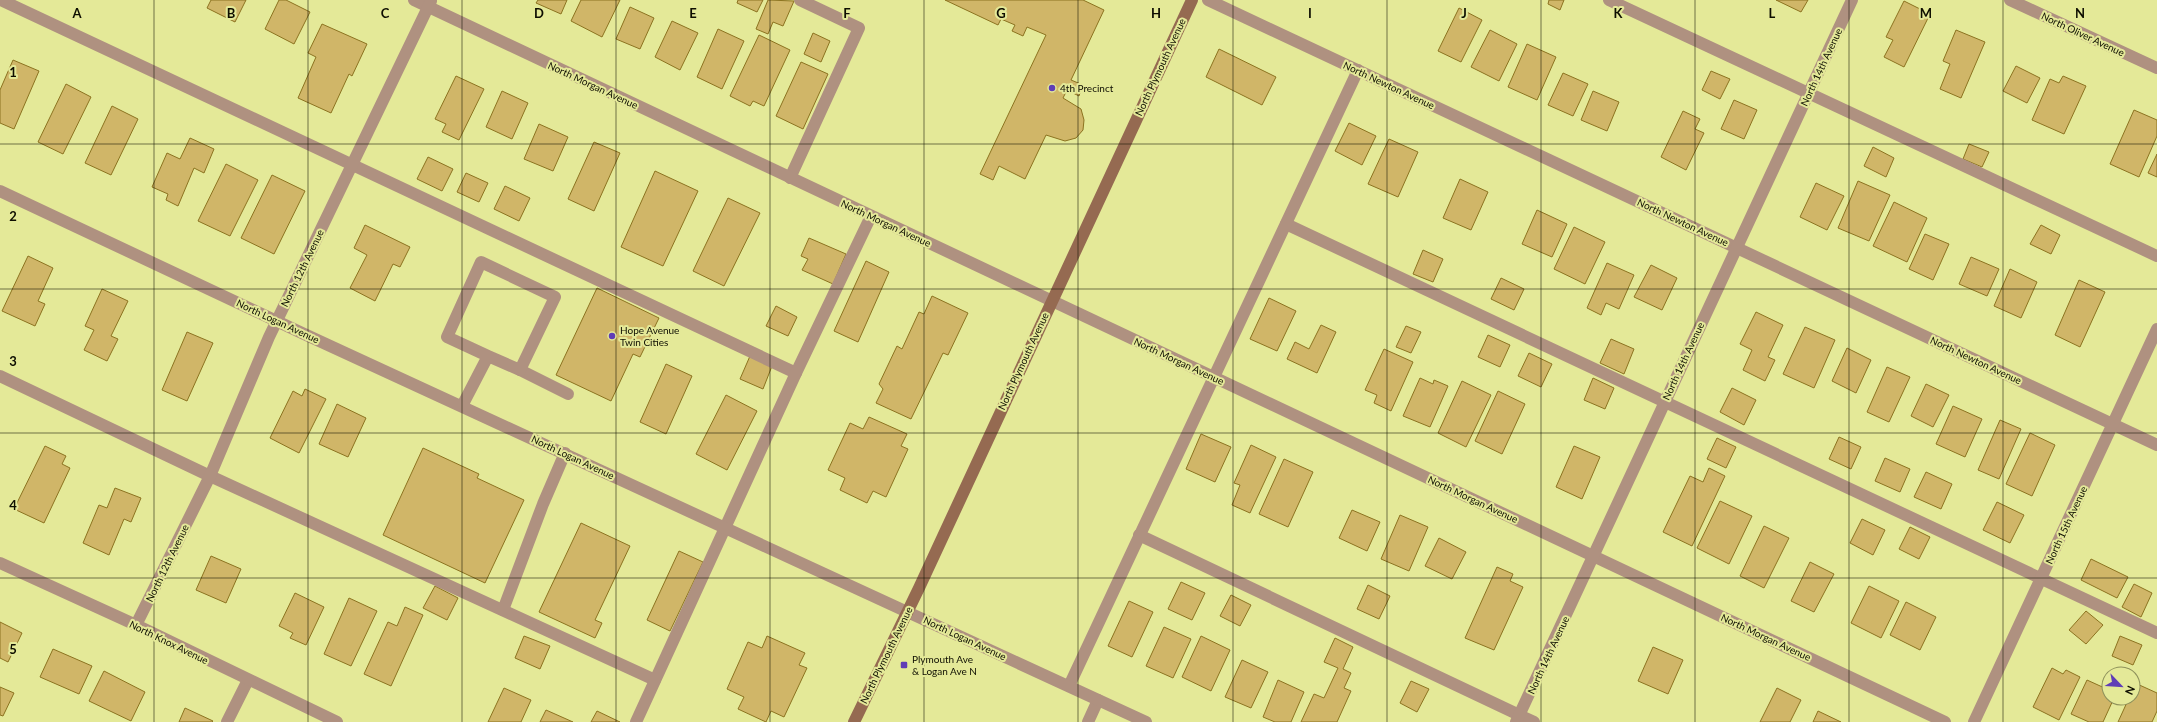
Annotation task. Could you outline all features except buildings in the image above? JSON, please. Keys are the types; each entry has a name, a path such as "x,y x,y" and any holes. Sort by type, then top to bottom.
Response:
{"main road":[{"name":"North Plymouth Avenue","path":"854,722 908,611 1050,301 1192,0"}],"street":[{"path":"1,0 796,373"},
{"name":"North Morgan Avenue","path":"414,0 430,3 790,178 1945,722"},
{"path":"790,178 859,28 800,0"},
{"name":"North Newton Avenue","path":"1208,0 2157,445"},
{"path":"1609,0 2157,256"},
{"name":"North 14th Avenue","path":"1518,719 1594,556 1663,402 1852,0"},
{"name":"North Oliver Avenue","path":"2010,0 2157,68"},
{"name":"North 12th Avenue","path":"136,625 210,476 277,321 430,3"},
{"path":"1069,686 1138,535 1214,378 1358,70"},
{"name":"North Logan Avenue","path":"0,191 277,321 908,611 1138,720"},
{"path":"636,722 796,373 871,216"},
{"path":"1286,224 2157,633"},
{"path":"520,370 555,297 481,262 447,337 520,370 568,394"},
{"name":"North 15th Avenue","path":"1974,722 2157,329"},
{"path":"462,406 488,356"},
{"path":"0,376 210,476 655,680"},
{"path":"503,610 543,504 565,453"},
{"path":"1138,535 1518,719 1534,722"},
{"name":"North Knox Avenue","path":"0,564 136,625 337,722"},
{"path":"227,722 248,680"},
{"path":"1088,722 1098,700"}],"place":[{"name":"4th Precinct","path":"1052,88"},
{"name":"Hope Avenue Twin Cities","path":"612,336"},
{"name":"Plymouth Ave & Logan Ave N","path":"904,665"}]}
